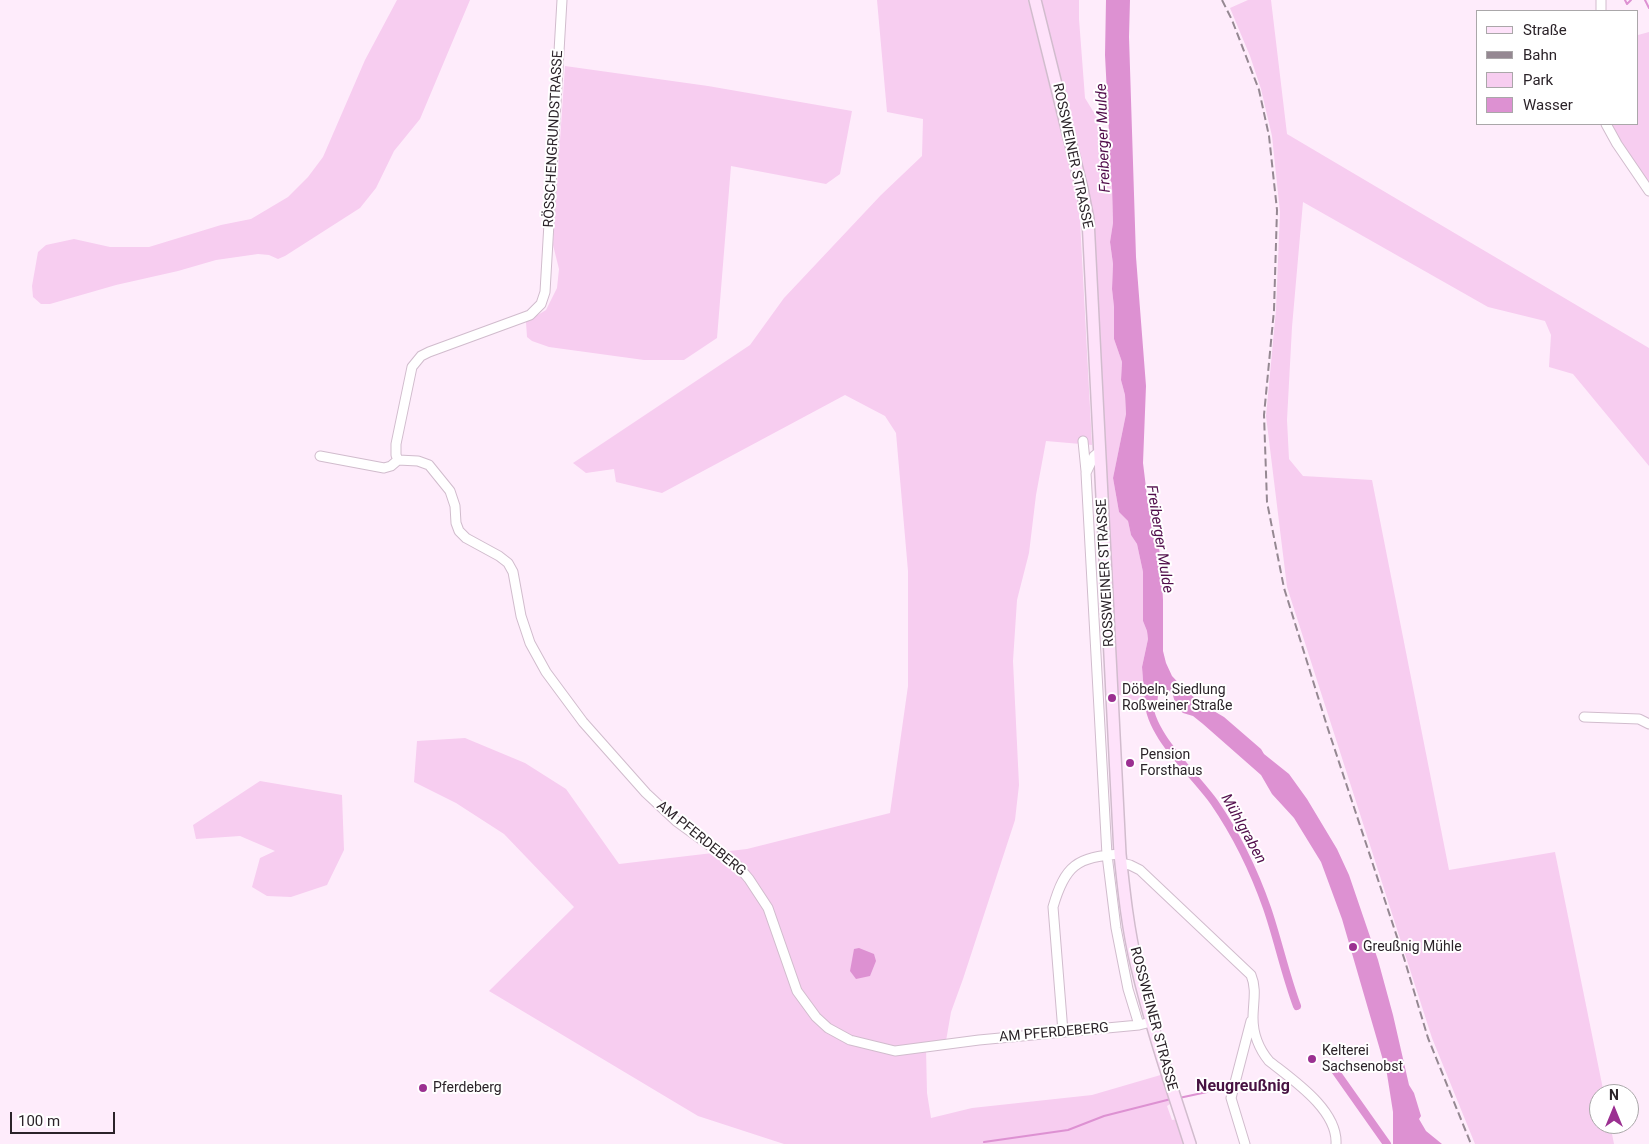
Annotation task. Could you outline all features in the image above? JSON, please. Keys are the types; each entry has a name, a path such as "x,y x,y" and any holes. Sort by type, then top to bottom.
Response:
{"main road":[{"name":"ROSSWEINER STRASSE","path":"1035,0 1088,219 1120,858 1127,913 1136,966 1151,1022 1190,1144"}],"street":[{"name":"RÖSSCHENGRUNDSTRASSE","path":"398,460 396,454 398,434 409,379 415,361 429,352 530,315 541,304 545,292 546,278 562,0"},
{"path":"1606,125 1616,144 1649,191"},
{"path":"1083,441 1107,855 1117,936 1128,989 1139,1025"},
{"path":"1086,474 1094,456 1099,452"},
{"path":"320,456 384,468 391,466 398,460"},
{"name":"AM PFERDEBERG","path":"398,460 418,461 429,465 450,491 459,531 466,538 508,563 513,572 521,616 530,643 546,672 583,722 646,793 676,821 738,866 749,878 768,908 797,991 816,1017 828,1028 850,1040 895,1051 979,1040 1139,1025 1151,1022"},
{"path":"1584,717 1639,719 1649,724"},
{"path":"1099,721 1113,720"},
{"path":"1103,795 1117,795"},
{"path":"1063,1032 1053,908 1057,893 1071,869 1078,863 1091,857 1107,855 1120,858 1140,870 1251,975 1254,982 1255,996 1253,1016 1231,1098 1245,1144"},
{"path":"1253,1016 1254,1029 1263,1053 1269,1061 1318,1102 1332,1124 1336,1135 1336,1144"}],"green space":[{"path":"397,0 470,0 420,119 394,151 376,188 360,208 278,259 269,255 258,254 216,260 50,304 41,304 33,297 32,286 38,252 46,245 74,239 110,247 149,247 221,225 251,219 288,197 308,177 323,157 365,60"},
{"path":"877,0 1028,0 1076,192 1080,221 1092,445 1046,441 1036,495 1029,553 1017,600 1013,661 1019,785 1015,820 951,1012 946,1041 930,1042 926,1048 927,1093 931,1118 972,1108 1092,1095 1164,1074 1173,1102 1167,1106 1172,1120 1178,1119 1186,1144 784,1144 698,1116 489,991 574,907 504,834 456,803 414,782 417,741 465,738 525,763 566,789 619,864 747,849 890,813 908,686 908,571 896,433 885,416 845,395 662,493 616,482 614,469 586,473 573,463 750,345 784,298 881,195 922,156 923,119 887,112"},
{"path":"1038,0 1079,0 1085,98 1099,121 1112,185 1113,223 1110,242 1113,264 1114,339 1122,362 1121,380 1125,395 1126,414 1113,478 1119,512 1128,521 1131,535 1137,544 1143,572 1143,621 1148,639 1142,667 1145,705 1115,693 1091,219"},
{"path":"1248,0 1271,0 1287,134 1649,348 1649,466 1573,374 1549,367 1551,335 1545,321 1488,307 1303,202 1292,327 1287,420 1289,459 1303,476 1372,480 1449,870 1555,852 1602,1084 1589,1084 1589,1134 1612,1134 1614,1144 1475,1144 1432,1038 1287,587 1266,416 1276,310 1280,212 1272,136 1261,89 1250,56 1230,8"},
{"path":"1649,32 1649,183 1616,135 1612,125 1639,125 1639,35"},
{"path":"565,66 708,86 852,111 840,174 826,184 731,166 717,338 684,360 644,360 549,347 532,341 527,337 526,322 546,310 557,288 559,269 553,245"},
{"path":"260,781 342,795 344,850 327,885 291,897 267,896 252,887 260,858 275,851 240,836 196,839 193,825"}],"water":[{"path":"1106,0 1130,0 1129,37 1136,257 1146,386 1143,463 1148,504 1157,534 1161,562 1163,651 1166,663 1172,676 1187,692 1224,717 1289,774 1307,799 1337,849 1349,875 1378,960 1409,1085 1414,1093 1421,1116 1419,1119 1426,1131 1442,1144 1393,1144 1393,1112 1387,1074 1342,919 1321,862 1294,818 1272,794 1261,775 1203,724 1193,716 1183,713 1176,706 1172,692 1168,691 1158,695 1157,706 1145,705 1142,667 1148,639 1143,621 1143,572 1137,544 1131,535 1128,521 1119,512 1113,478 1126,414 1125,395 1121,380 1122,362 1114,339 1113,264 1110,242 1113,223 1112,186 1107,164 1109,133 1105,55"},
{"path":"859,948 874,954 876,961 870,976 856,979 850,971 854,949"}],"waterway":[{"path":"1625,0 1627,4 1631,0"},
{"path":"1645,0 1649,8"},
{"name":"Mühlgraben","path":"1149,697 1150,710 1163,738 1214,802 1244,853 1267,908 1297,1006"},
{"name":"Mühlgraben","path":"1334,1069 1387,1144"},
{"path":"1179,1098 1207,1092"},
{"path":"984,1142 1068,1130 1104,1116 1171,1099"}],"railway":[{"path":"1222,0 1232,20 1259,90 1269,136 1277,210 1274,310 1264,415 1267,502 1284,588 1328,729 1404,958 1428,1038 1471,1144"}],"place":[{"name":"Döbeln, Siedlung Roßweiner Straße","path":"1112,698"},
{"name":"Pension Forsthaus","path":"1130,763"},
{"name":"Greußnig Mühle","path":"1353,947"},
{"name":"Kelterei Sachsenobst","path":"1312,1059"},
{"name":"Pferdeberg","path":"423,1088"}],"district":[{"name":"Neugreußnig","path":"1243,1087"}],"water label":[{"name":"Freiberger Mulde","path":"1104,138"},
{"name":"Freiberger Mulde","path":"1159,539"}]}
